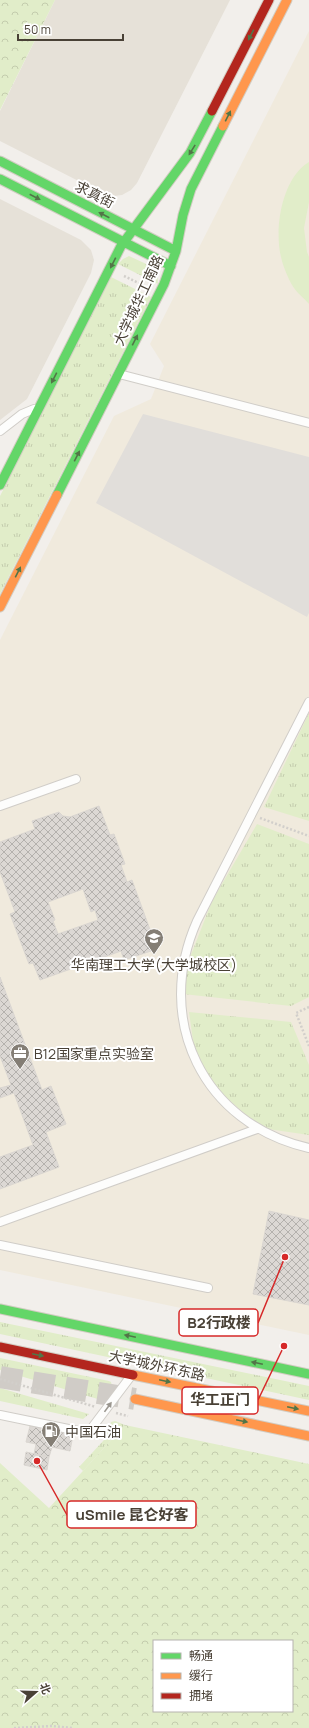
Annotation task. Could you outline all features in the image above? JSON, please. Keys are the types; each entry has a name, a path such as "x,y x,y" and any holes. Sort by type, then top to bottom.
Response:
{"main road":[{"path":"0,484 124,242 193,149 269,0"},
{"name":"大学城华工南路","path":"0,607 171,266 176,251 183,215 191,190 287,0"},
{"name":"求真街","path":"0,161 176,251"},
{"path":"0,179 171,266"},
{"name":"大学城外环东路","path":"0,1309 309,1374"},
{"name":"大学城外环东路","path":"0,1347 309,1411"},
{"path":"135,1399 309,1436"}],"lane":[{"path":"118,374 309,423"},
{"path":"0,431 27,411 38,409"},
{"path":"309,702 195,927 187,946 180,984 184,1026 190,1048 196,1063 225,1104 257,1128 283,1141 309,1148"},
{"path":"0,806 76,779"},
{"path":"0,1222 257,1128"},
{"path":"0,1245 208,1288"},
{"path":"0,1415 88,1433 132,1374"}],"path":[{"path":"121,274 148,287"},
{"path":"259,818 309,836"},
{"path":"309,1007 296,1013 309,1046"},
{"path":"0,1379 95,1407"},
{"path":"14,1728 52,1726 73,1728"}],"shaded area":[{"path":"55,0 230,0 137,183 131,190 122,195 114,196 104,194 0,141 0,111"},
{"name":"华南理工大学(大学城校区)","path":"309,31 309,1335 0,1270 0,640 114,416 151,399 164,366 150,344"},
{"path":"0,199 81,240 91,250 94,260 91,273 27,399 0,420"},
{"path":"143,414 309,457 309,613 307,617 96,503"}],"green space":[{"path":"0,0 55,0 0,110"},
{"path":"309,162 309,202 304,228 309,257 309,304 296,290 286,273 281,257 279,232 282,205 286,191 300,169"},
{"path":"129,256 157,269 158,284 118,264"},
{"path":"111,277 151,297 0,594 0,496"},
{"path":"309,713 309,821 264,807"},
{"path":"257,824 309,844 309,997 291,1006 183,994 189,960 212,901"},
{"path":"189,1012 291,1022 309,1065 309,1135 261,1128 220,1092 195,1055"},
{"path":"0,1322 309,1386 309,1400 0,1334"},
{"path":"0,1358 109,1381 111,1382 112,1386 101,1400 0,1370"},
{"path":"0,1388 89,1414 83,1419 0,1401"},
{"path":"115,1421 125,1425 83,1471 79,1467 104,1440 111,1422"},
{"path":"125,1425 309,1464 309,1728 0,1728 0,1463 49,1508"}],"building":[{"path":"99,806 110,835 114,834 125,864 121,865 127,882 132,880 157,949 124,960 121,951 40,980 33,963 29,964 10,914 15,912 0,872 0,842 35,829 32,821 59,812 63,816 70,817","holes":["83,889 91,912 95,910 98,920 58,934 53,921 55,920 48,902"]},
{"name":"B12国家重点实验室","path":"0,977 42,1090 51,1086 66,1124 46,1132 59,1167 0,1189 0,1157 33,1145 14,1093 0,1098 0,1088 11,1085 0,1056"},
{"path":"269,1211 309,1220 309,1305 253,1294"},
{"path":"30,1426 73,1435 70,1451 52,1447 49,1457 34,1454 36,1444 26,1442"},
{"path":"26,1452 49,1457 47,1470 24,1465"}],"tunnel":[{"path":"0,1377 135,1399"}],"traffic: fast":[{"path":"0,485 121,246 190,153 212,111"},
{"path":"57,495 164,284 176,251 183,215 191,189 223,126"},
{"path":"0,161 176,251"},
{"path":"0,179 171,266"},
{"path":"0,1309 309,1374"}],"traffic: slow":[{"path":"223,126 287,0"},
{"path":"0,607 57,495"},
{"path":"133,1375 309,1411"},
{"path":"135,1399 309,1436"}],"traffic: jam":[{"path":"212,111 269,0"},
{"path":"0,1347 133,1375"}],"place":[{"name":"华南理工大学(大学城校区)","path":"154,955"},
{"name":"B12国家重点实验室","path":"20,1070"},
{"name":"B2行政楼","path":"285,1257"},
{"name":"华工正门","path":"284,1346"},
{"name":"中国石油","path":"51,1448"},
{"name":"uSmile 昆仑好客","path":"37,1461"}]}
